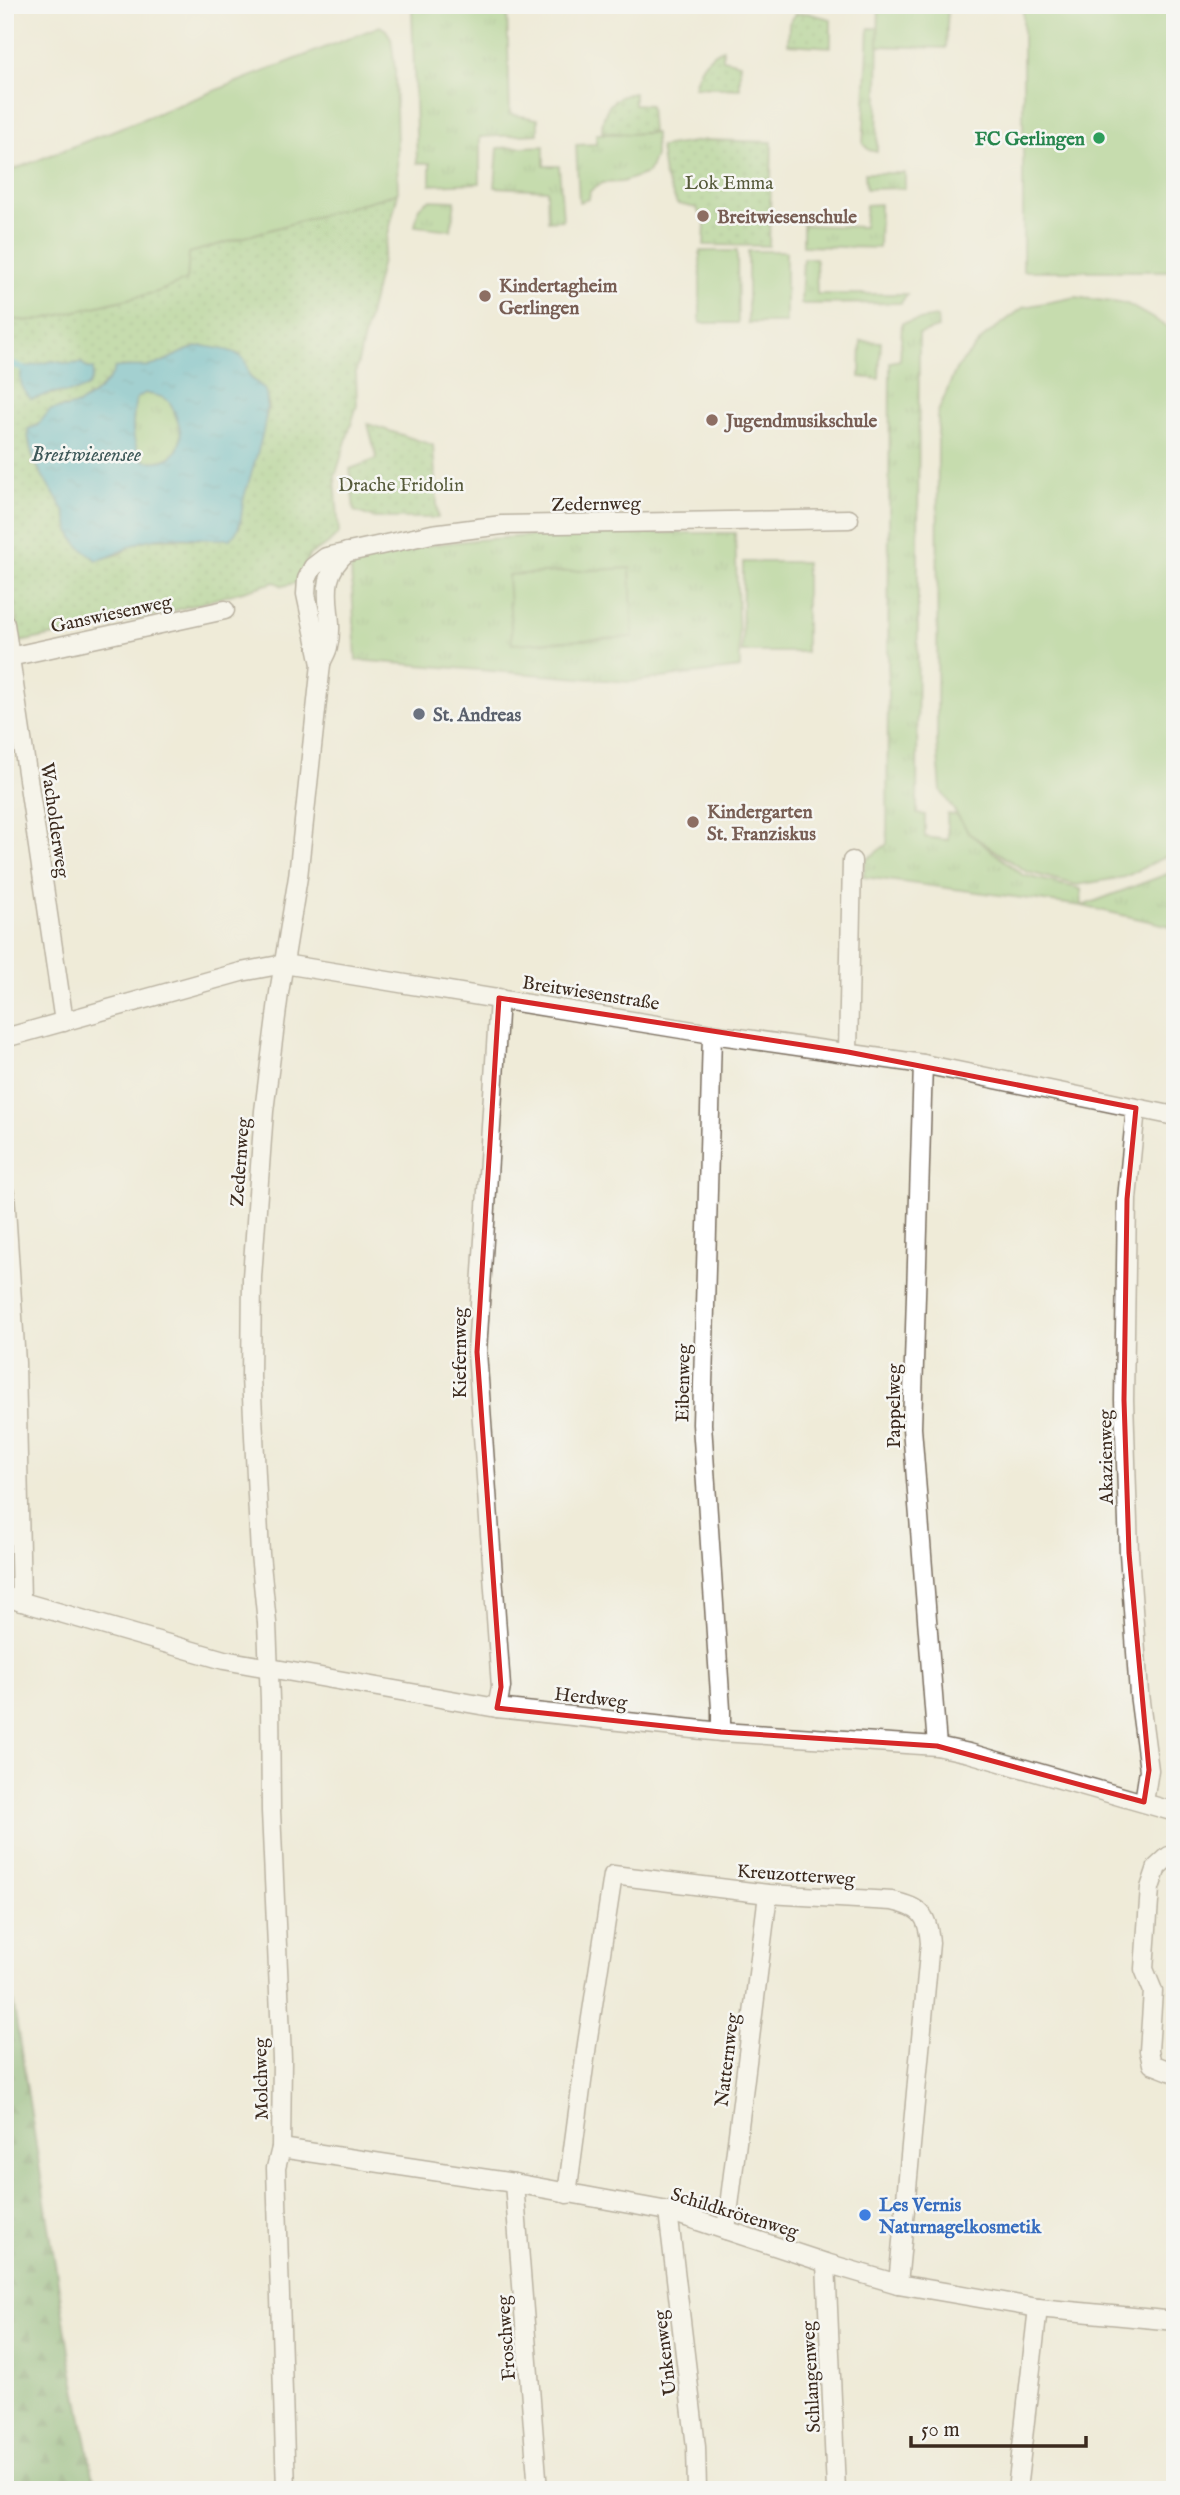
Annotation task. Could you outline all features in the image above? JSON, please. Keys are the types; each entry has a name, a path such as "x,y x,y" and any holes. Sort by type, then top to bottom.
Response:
{"street":[{"name":"Zedernweg","path":"269,1667 251,1377 252,1278 264,1111 300,866 321,664 328,647 326,594 330,573 338,559 346,552 432,534 502,526 849,519"},
{"name":"Ganswiesenweg","path":"8,657 225,610"},
{"name":"Wacholderweg","path":"5,624 64,1023"},
{"path":"848,1052 852,862"},
{"name":"Breitwiesenstraße","path":"5,1038 242,972 284,964 712,1034 923,1064 1175,1116"},
{"name":"Kiefernweg","path":"497,1707 501,1687 477,1352 499,998"},
{"name":"Eibenweg","path":"712,1034 702,1424 721,1732"},
{"name":"Pappelweg","path":"923,1064 912,1428 937,1746"},
{"name":"Akazienweg","path":"1136,1108 1127,1199 1124,1400 1129,1566 1139,1694 1149,1770 1144,1802"},
{"path":"5,1193 16,1363 13,1599"},
{"name":"Herdweg","path":"13,1599 224,1660 497,1707 721,1732 937,1746 1175,1812"},
{"name":"Molchweg","path":"269,1667 271,1811 282,2059 281,2148 276,2168 286,2490"},
{"path":"1175,1855 1169,1856 1157,1867 1150,1888 1144,1969 1153,1992 1149,2051 1152,2064 1175,2073"},
{"name":"Kreuzotterweg","path":"567,2194 613,1875 768,1895 892,1901 909,1905 918,1910 929,1929 930,1943 898,2284"},
{"name":"Natternweg","path":"726,2230 768,1895"},
{"name":"Schildkrötenweg","path":"281,2148 514,2183 668,2211 898,2284 1038,2308 1175,2320"},
{"name":"Froschweg","path":"514,2183 538,2490"},
{"name":"Unkenweg","path":"668,2211 696,2447 697,2490"},
{"name":"Schlangenweg","path":"826,2263 836,2490"},
{"path":"1017,2490 1038,2308"}],"highlighted area":[{"path":"499,998 848,1052 1136,1108 1127,1199 1124,1400 1129,1553 1149,1770 1144,1802 937,1746 721,1732 497,1708 501,1687 477,1352"}],"green space":[{"path":"425,5 507,5 510,114 538,119 538,134 480,137 480,183 430,185 430,163 417,163 412,11"},
{"path":"879,5 948,5 946,48 878,46"},
{"name":"FC Gerlingen","path":"1023,5 1175,5 1175,271 1023,271"},
{"path":"807,13 831,19 831,47 788,44 789,23 796,14"},
{"path":"380,26 391,38 395,69 398,193 189,253 187,280 157,292 34,321 5,319 5,173"},
{"path":"869,28 879,28 877,152 869,150 863,144"},
{"path":"723,49 723,59 740,63 740,89 694,87 704,64"},
{"path":"634,93 634,104 650,105 652,132 602,132 604,117 610,105 620,97"},
{"path":"655,133 655,156 648,173 622,182 602,183 590,191 589,199 579,202 576,145 596,144 596,134"},
{"name":"Lok Emma","path":"706,140 772,142 769,246 704,245 705,222 696,208 677,204 664,175 660,147"},
{"path":"544,146 544,166 559,166 563,220 548,221 547,190 495,187 498,148"},
{"path":"865,173 905,173 905,188 866,189"},
{"path":"398,193 356,371 357,405 335,477 339,533 327,545 310,554 296,583 283,586 275,582 166,613 20,642 5,547 5,319 34,321 157,292 189,253","holes":["203,346 238,354 245,361 249,376 264,389 269,406 243,499 240,526 230,539 150,539 132,544 120,554 96,560 73,538 67,515 37,467 29,444 28,429 56,409 73,406 87,399 121,366 144,368","52,361 82,363 93,369 59,393 43,395 22,368"]},
{"path":"429,200 455,201 451,230 415,226 419,207"},
{"path":"880,204 879,248 803,246 803,225 864,227 866,205"},
{"path":"700,251 737,251 738,323 700,323"},
{"path":"748,251 786,251 786,323 748,323"},
{"path":"803,258 816,258 817,294 907,294 901,303 801,304"},
{"path":"1076,297 1127,304 1175,331 1175,852 1125,877 1077,885 1027,872 970,834 941,791 937,743 938,412 956,369 985,336 1024,307"},
{"path":"937,317 938,328 919,334 917,814 925,815 925,837 948,840 947,814 957,815 970,834 1023,875 1081,889 1082,906 863,877 866,860 887,844 890,362 900,360 902,323"},
{"path":"861,341 881,342 879,379 860,377"},
{"path":"145,393 169,401 179,424 180,442 172,455 165,459 145,461 136,447 133,424 136,399"},
{"name":"Drache Fridolin","path":"368,424 433,445 438,518 374,518 354,511 350,469 377,459"},
{"path":"578,533 735,533 740,668 630,682 356,660 351,568 366,559 423,546"},
{"path":"743,562 806,562 806,652 742,652"},
{"path":"630,568 633,637 512,644 508,575"},
{"path":"1175,871 1175,927 1082,906"},
{"path":"5,1951 70,2357 96,2490 5,2490"}],"water":[{"name":"Breitwiesensee","path":"196,347 221,349 239,355 246,363 250,376 264,389 267,398 264,425 238,530 230,539 178,537 147,540 110,557 96,560 74,540 64,510 36,462 28,429 37,426 50,410 79,404 92,396 108,380 115,368 155,365","holes":["145,393 162,397 170,403 179,424 180,442 177,450 165,459 145,461 136,447 133,415 136,399"]},
{"path":"52,361 82,363 93,369 90,384 73,392 52,393 31,399 22,385 22,368"}],"waterway":[{"path":"5,361 22,368"}],"place":[{"name":"FC Gerlingen","path":"1099,138"},
{"name":"Breitwiesenschule","path":"703,216"},
{"name":"Kindertagheim Gerlingen","path":"485,296"},
{"name":"Jugendmusikschule","path":"712,420"},
{"name":"St. Andreas","path":"419,714"},
{"name":"Kindergarten St. Franziskus","path":"693,822"},
{"name":"Les Vernis Naturnagelkosmetik","path":"865,2215"}]}
